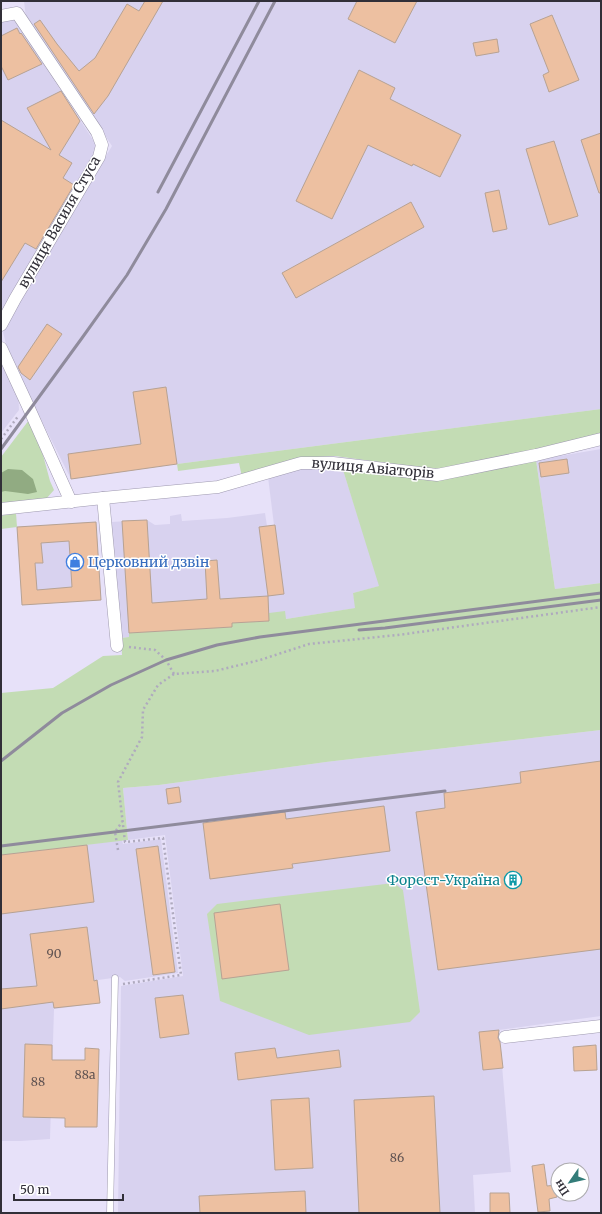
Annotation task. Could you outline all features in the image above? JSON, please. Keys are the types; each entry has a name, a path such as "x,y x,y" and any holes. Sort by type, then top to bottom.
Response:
{"street":[{"name":"вулиця Василя Стуса","path":"1,16 16,13 97,132 102,145 99,157 15,298 1,325"},
{"path":"1,348 28,404 71,502"},
{"name":"вулиця Авіаторів","path":"1,509 218,487 301,463 333,463 437,475 536,455 601,439"},
{"path":"103,498 117,646"},
{"path":"505,1038 601,1026"}],"lane":[{"path":"110,1213 115,978"}],"path":[{"path":"1,439 28,404"},
{"path":"114,985 181,975 163,838 125,842 118,782 142,738 143,710 158,685 174,674 215,671 260,660 309,644 398,635 601,607"},
{"path":"117,646 155,650 166,660 174,674"},
{"path":"118,850 115,832 123,821"}],"shaded area":[{"path":"24,1 601,1 601,409 71,479 9,356 3,332 18,300 112,146 26,18"},
{"path":"10,19 16,22 95,143 96,152 1,313 1,22"},
{"path":"1,357 18,389 19,410 1,433"},
{"path":"601,449 601,583 555,589 536,460"},
{"path":"302,468 343,470 380,586 353,593 356,608 286,619 269,613 269,621 232,623 232,627 129,633 129,637 121,638 111,522 147,520 155,525 170,524 170,516 181,514 182,521 227,518 265,513 267,526 274,525 268,477"},
{"path":"96,522 101,600 22,605 17,527 48,525 48,527 68,526 68,523"},
{"path":"601,730 601,1016 499,1030 511,1172 473,1175 475,1213 118,1213 121,986 183,976 165,835 128,840 123,788 159,785 326,762"},
{"path":"161,839 178,973 125,981 120,977 98,980 100,1003 54,1009 50,1139 1,1141 1,855 122,840 123,844"}],"green space":[{"path":"601,409 601,433 535,450 437,470 335,456 299,458 242,477 239,463 178,471 177,464"},
{"path":"29,420 40,444 50,481 54,490 46,499 1,505 1,457"},
{"path":"536,460 555,589 601,583 601,730 326,762 159,785 123,788 128,840 1,855 1,693 53,688 103,656 122,655 121,638 129,637 129,633 232,627 232,623 269,621 269,613 285,611 286,619 355,608 353,593 379,586 343,470 436,480"},
{"path":"8,469 22,470 33,479 37,492 28,494 5,491 1,492 1,473"},
{"path":"16,513 17,527 1,529 1,516"},
{"path":"394,883 403,890 420,1012 410,1022 309,1035 220,1001 207,914 217,904"}],"building":[{"path":"145,1 163,1 108,96 94,114 34,24 40,20 79,71 95,58 127,4 139,11"},
{"path":"357,1 417,1 395,43 348,19"},
{"path":"552,15 579,80 549,92 543,75 549,72 530,24"},
{"path":"17,28 42,64 8,80 1,66 1,36"},
{"path":"497,39 499,52 476,56 473,43"},
{"path":"359,70 395,88 390,99 461,135 440,177 413,164 412,166 368,145 332,219 296,201"},
{"path":"61,91 80,121 59,155 72,163 63,178 74,185 36,249 25,243 1,282 1,120 51,150 27,108"},
{"path":"601,133 601,193 599,193 581,140"},
{"path":"554,141 578,216 549,225 526,149"},
{"path":"499,190 507,229 493,232 485,193"},
{"path":"411,202 424,227 296,298 282,273"},
{"path":"47,324 62,334 30,380 21,373 18,367"},
{"path":"166,387 177,464 71,479 68,454 141,444 133,392"},
{"path":"567,459 569,473 541,477 539,463"},
{"path":"147,520 152,603 207,599 205,561 217,560 220,599 268,596 269,621 232,623 232,627 129,633 122,521"},
{"path":"96,522 101,600 22,605 17,527","holes":["69,541 72,587 37,590 35,563 43,563 41,543"]},
{"path":"275,525 284,594 268,596 259,527"},
{"name":"Форест-Україна","path":"601,761 601,949 438,970 416,812 445,808 444,793 521,783 520,772"},
{"path":"179,787 181,802 168,804 166,789"},
{"path":"384,806 390,851 292,864 293,868 210,879 203,823 285,812 286,819"},
{"path":"87,845 94,902 1,914 1,855"},
{"path":"158,846 175,972 153,975 136,849"},
{"path":"280,904 289,970 222,979 214,913"},
{"path":"87,927 94,981 97,980 100,1003 54,1008 53,1002 1,1009 1,989 37,986 30,934"},
{"path":"183,995 189,1034 160,1038 155,998"},
{"path":"499,1030 498,1038 500,1042 503,1068 483,1070 479,1032"},
{"path":"25,1044 52,1045 52,1060 85,1060 85,1048 99,1049 97,1127 65,1127 65,1118 23,1117"},
{"path":"596,1045 597,1070 574,1071 573,1047"},
{"path":"275,1048 277,1058 339,1050 341,1067 238,1080 235,1053"},
{"path":"434,1096 440,1213 359,1213 354,1100"},
{"path":"309,1098 313,1168 275,1170 271,1100"},
{"path":"544,1164 547,1186 550,1186 550,1211 538,1212 532,1166"},
{"path":"305,1191 306,1213 200,1213 199,1196"},
{"path":"490,1193 509,1193 510,1213 490,1213"}],"railway":[{"path":"158,192 259,1"},
{"path":"1,449 127,275 166,209 275,1"},
{"path":"1,761 62,713 111,685 166,660 217,645 260,637 601,593"},
{"path":"359,630 385,628 601,600"},
{"path":"1,846 445,791"}],"place":[{"name":"Церковний дзвін","path":"75,562"},
{"name":"Форест-Україна","path":"513,880"}]}
